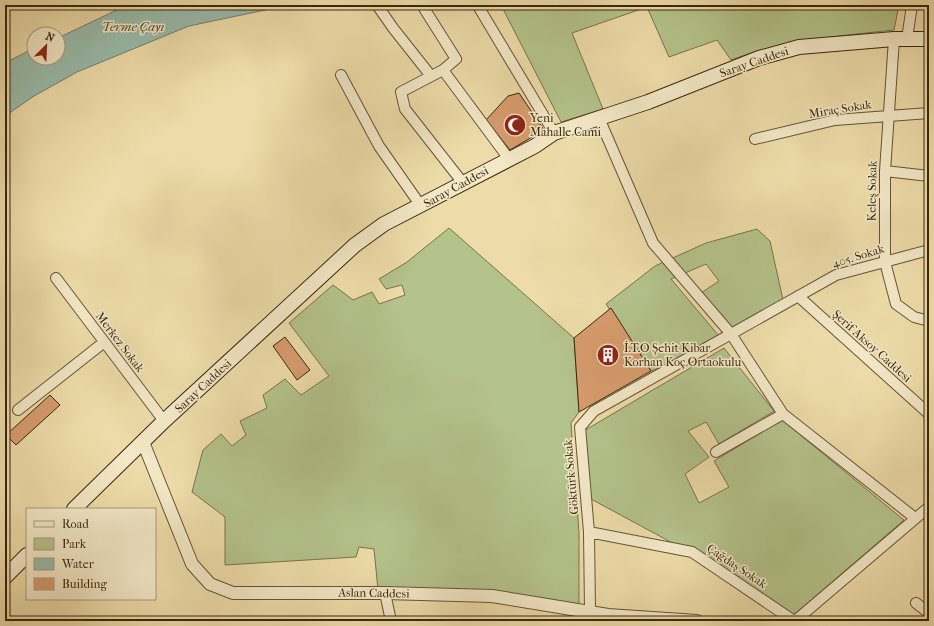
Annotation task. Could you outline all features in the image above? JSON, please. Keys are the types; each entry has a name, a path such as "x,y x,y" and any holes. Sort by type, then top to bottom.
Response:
{"main road":[{"name":"Saray Caddesi","path":"75,508 164,421 355,245 384,224 535,146 554,133 648,102 759,58 799,47 900,39 929,39"},
{"path":"5,576 26,556"}],"street":[{"path":"377,5 431,76"},
{"path":"422,5 456,59 443,70 401,92 405,109 463,183"},
{"name":"Keleş Sokak","path":"912,5 900,39 888,115 885,171 885,262 896,304 914,317 929,321"},
{"path":"478,6 554,133"},
{"path":"443,70 509,159"},
{"path":"342,75 378,146 421,206"},
{"name":"Miraç Sokak","path":"755,138 835,120 929,113"},
{"path":"599,118 653,243 732,334 783,414 915,518"},
{"path":"885,171 929,176"},
{"name":"405. Sokak","path":"798,296 836,275 929,250"},
{"name":"Merkez Sokak","path":"56,278 103,343 164,421"},
{"name":"Göktürk Sokak","path":"590,611 589,532 580,428 594,411 798,296"},
{"name":"Şerif Aksoy Caddesi","path":"798,296 929,414"},
{"path":"18,410 103,343"},
{"path":"716,452 783,414"},
{"name":"Aslan Caddesi","path":"143,442 192,564 210,584 233,594 385,593 492,596 590,611 607,618 697,621"},
{"path":"795,621 929,507"},
{"name":"Çağdaş Sokak","path":"589,532 692,552 795,621"},
{"path":"385,593 391,621"},
{"path":"916,603 929,613"}],"green space":[{"path":"501,5 899,5 894,30 791,43 751,53 731,60 717,40 669,57 647,7 572,33 603,109 561,122"},
{"path":"449,228 574,338 579,412 571,423 579,533 579,610 378,590 374,549 359,547 356,557 225,565 225,517 192,492 203,450 221,434 232,446 246,435 240,421 267,408 263,395 285,379 301,395 329,376 289,323 333,285 353,300 372,292 379,304 405,295 402,285 386,289 379,279 407,262"},
{"path":"757,229 770,241 783,300 728,330 698,295 719,281 706,264 671,279 719,336 672,363 651,371 606,304 655,266 706,243"},
{"path":"724,348 774,411 719,444 706,422 688,431 709,457 685,474 699,503 729,487 714,461 782,420 904,520 789,619 691,553 591,499 582,432"}],"water":[{"name":"Terme Çayı","path":"127,5 289,5 189,26 77,72 34,96 5,116 5,63 26,52 26,66 66,66 66,34"}],"building":[{"name":"Yeni Mahalle Cami","path":"519,93 544,130 510,150 486,120 508,96"},
{"name":"İ.T.O Şehit Kibar Korhan Koç Ortaokulu","path":"611,308 651,371 579,412 574,338"},
{"path":"285,337 310,370 297,380 273,346"},
{"path":"50,395 60,405 16,445 6,435"}],"place":[{"name":"Yeni Mahalle Cami","path":"515,125"},
{"name":"İ.T.O Şehit Kibar Korhan Koç Ortaokulu","path":"608,355"}]}
